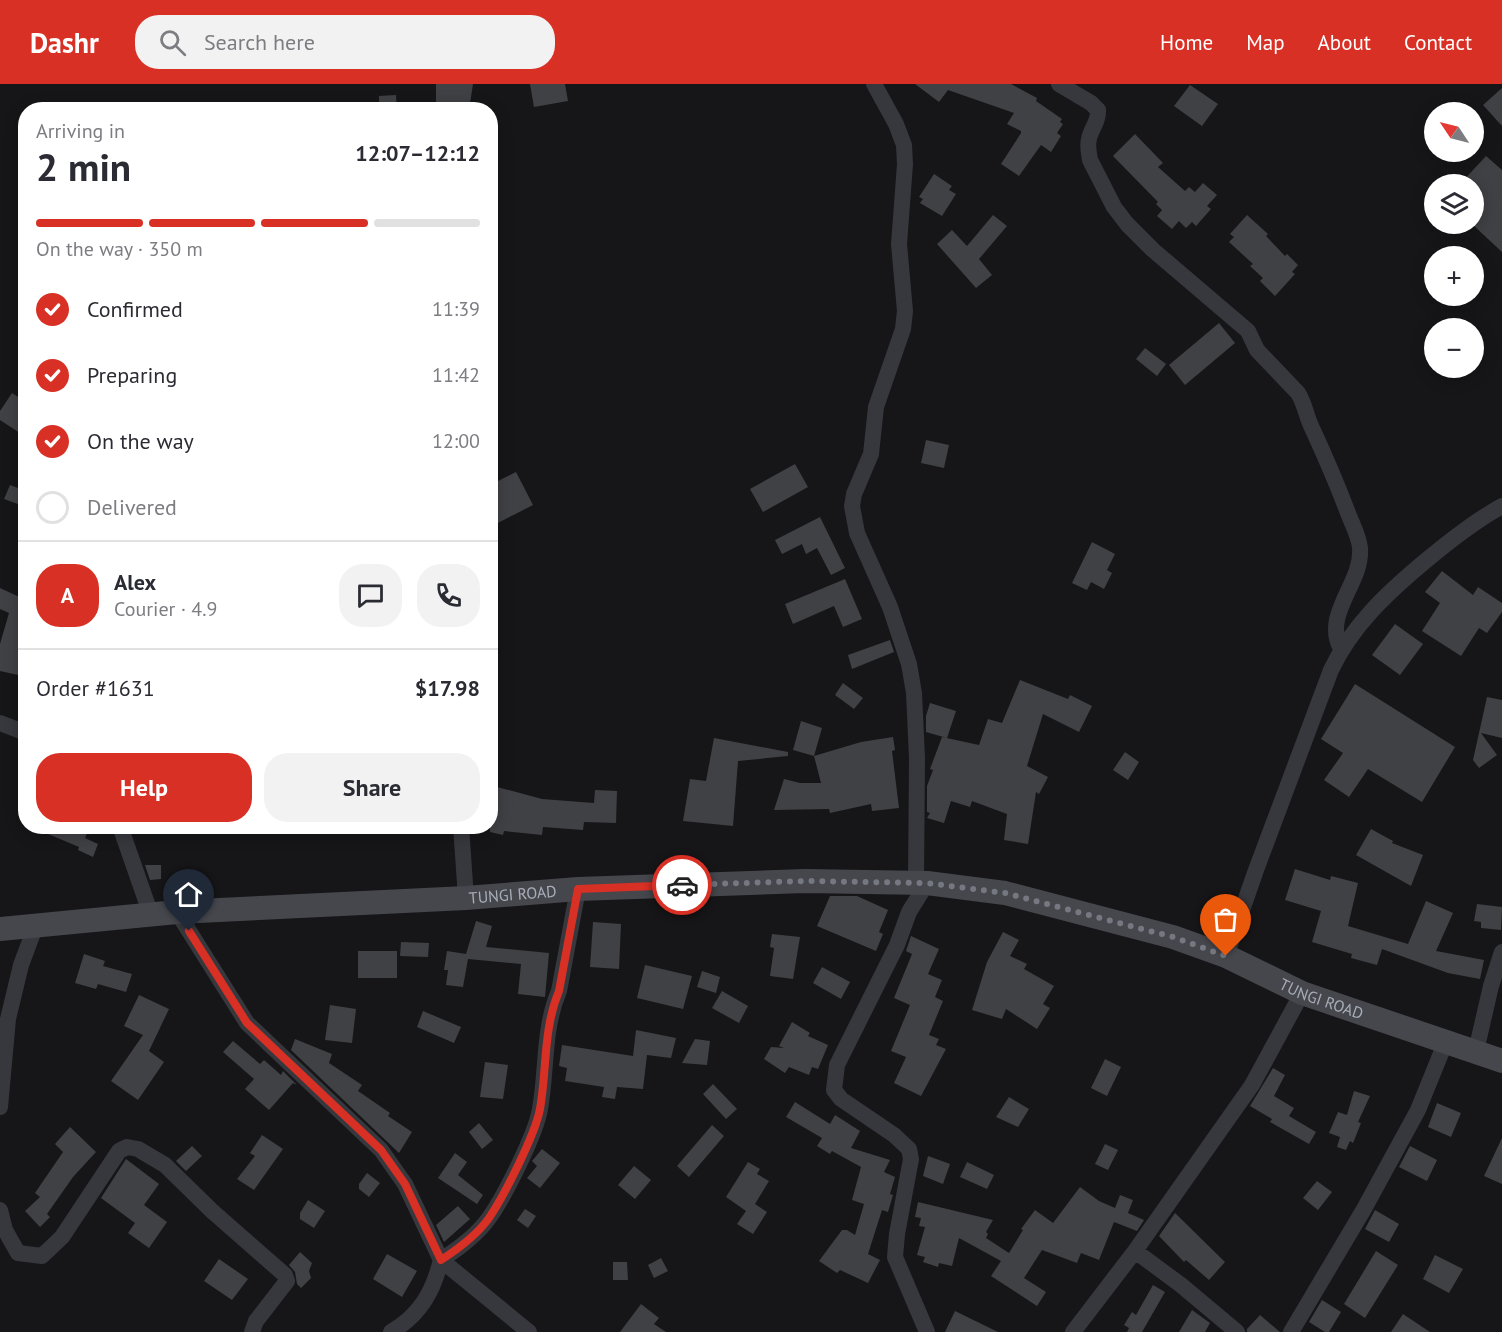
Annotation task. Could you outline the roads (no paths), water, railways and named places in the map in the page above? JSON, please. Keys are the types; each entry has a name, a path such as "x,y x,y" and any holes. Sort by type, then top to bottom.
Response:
{"main road":[{"name":"TUNGI ROAD","path":"0,929 177,912 578,889 805,881 921,883 1005,893 1173,937 1226,956 1302,993 1502,1061"}],"street":[{"path":"874,84 896,124 904,145 905,164 899,244 904,311 903,330 876,407 872,454 854,494 852,506 857,533 890,607 909,664 914,693 921,883 897,945 837,1065 834,1090 841,1099 894,1135 909,1149 911,1159 895,1257 927,1332"},
{"path":"1059,84 1091,103 1098,110 1099,118 1089,139 1090,160 1114,207 1127,224 1153,250 1248,330 1257,350 1303,401 1310,425 1326,457 1360,549 1355,576 1339,607 1336,640 1341,649"},
{"path":"1226,956 1271,828 1341,649 1367,613 1394,587 1443,546 1502,506"},
{"path":"0,723 18,730"},
{"path":"123,834 151,915"},
{"path":"462,834 466,897"},
{"path":"392,1332 407,1323 414,1315 434,1285 441,1260 461,1247 488,1219 524,1150 540,1112 548,1032 553,1005 559,991 578,889"},
{"path":"177,912 247,1023 381,1150 405,1184 441,1260 529,1332"},
{"path":"0,1107 8,1019 21,965 36,925"},
{"path":"1476,1051 1491,986 1502,952"},
{"path":"1073,1332 1135,1251 1252,1085 1302,993"},
{"path":"1291,1332 1364,1209 1419,1110 1446,1041"},
{"path":"0,1210 5,1230 18,1253 42,1256 62,1237 119,1151 127,1147 138,1149 165,1165 212,1211 285,1275 286,1281 256,1321 252,1332"},
{"path":"1135,1251 1238,1332"}]}
